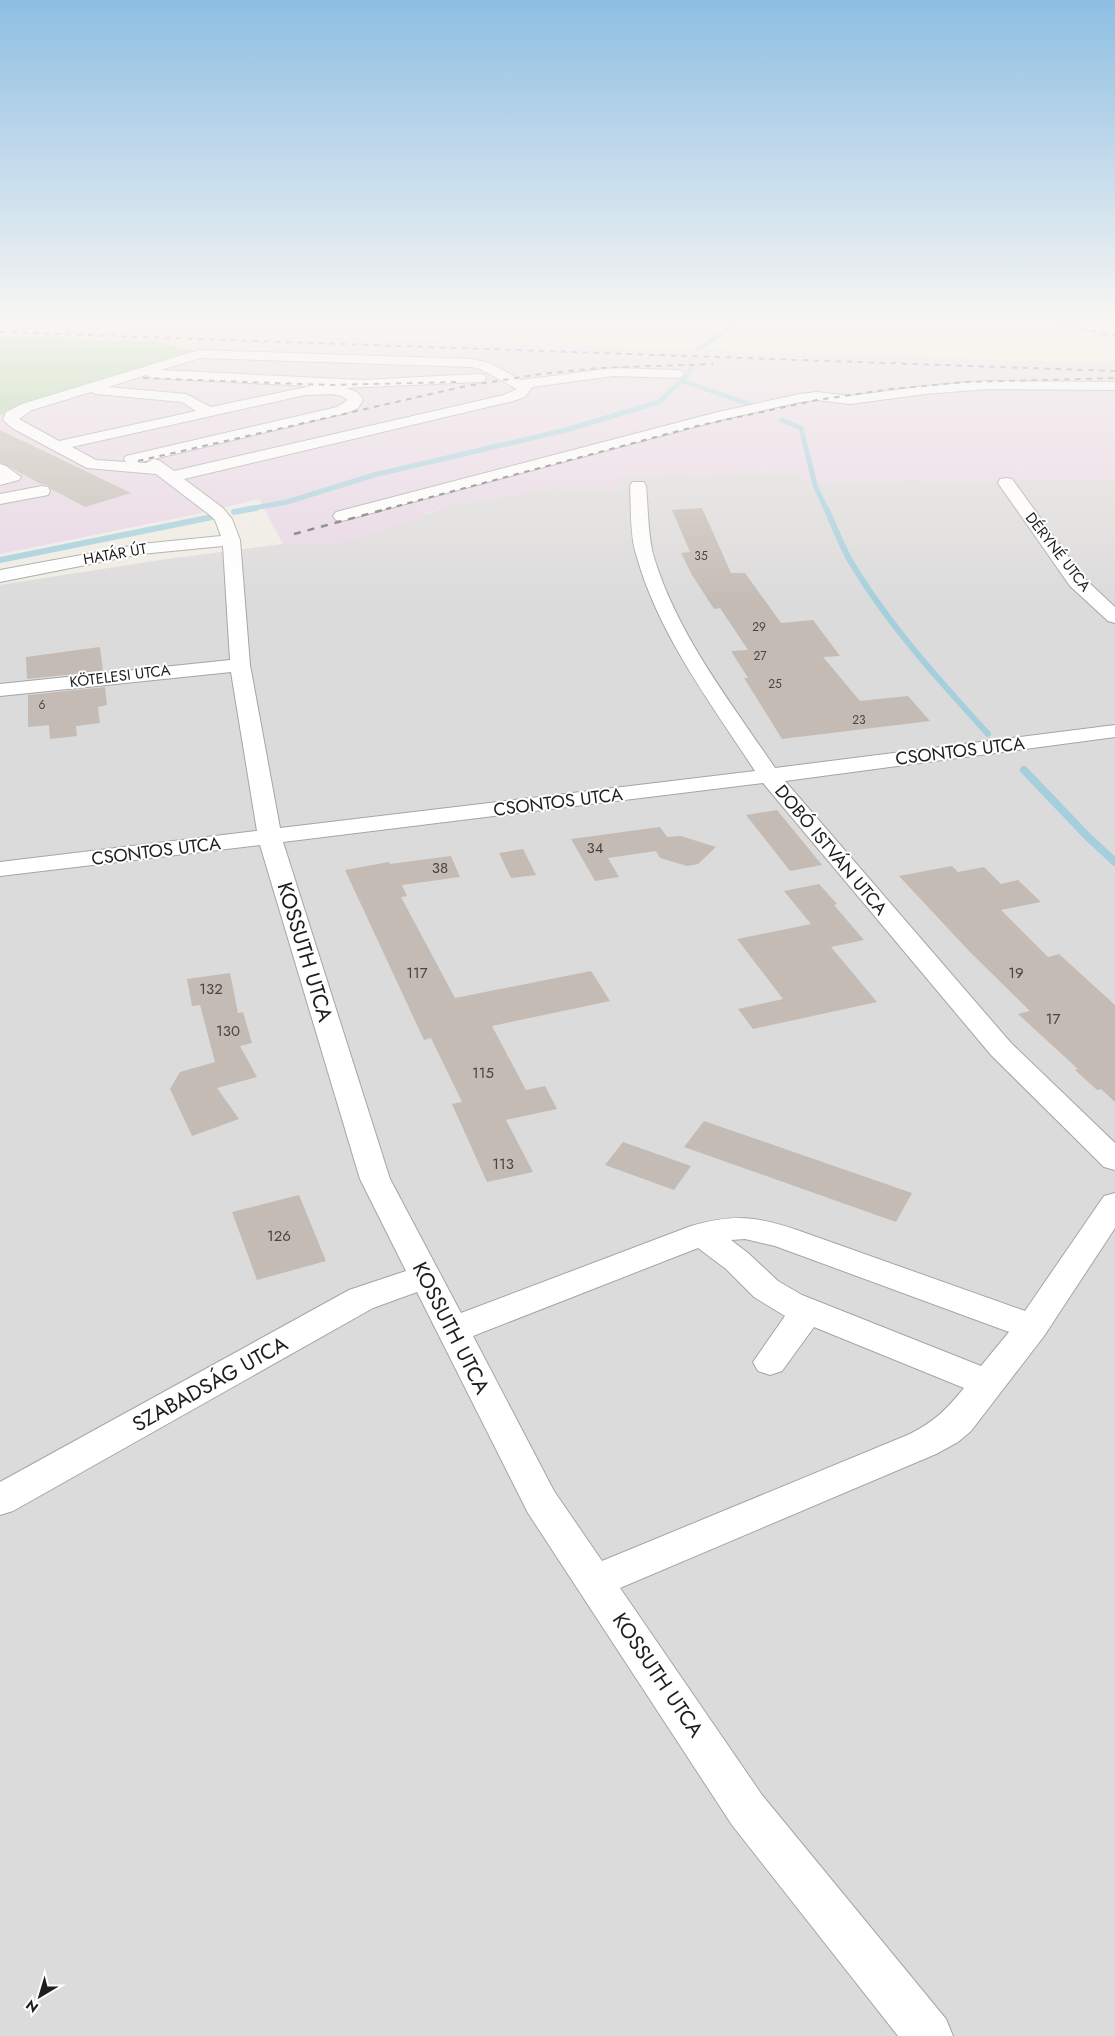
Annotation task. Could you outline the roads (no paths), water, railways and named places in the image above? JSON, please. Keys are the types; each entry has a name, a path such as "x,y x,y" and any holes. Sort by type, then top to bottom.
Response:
{"street":[{"path":"16,413 11,416 11,420 17,425 93,465 162,470 436,413"},
{"path":"57,446 205,413"},
{"path":"101,466 329,413"},
{"path":"342,516 732,413"},
{"name":"KOSSUTH UTCA","path":"162,470 217,512 223,519 230,540 240,665 270,837 375,1179 541,1502 747,1810 929,2036"},
{"path":"0,499 42,492 4,475"},
{"name":"DÉRYNÉ UTCA","path":"1006,482 1077,582 1115,617"},
{"name":"DOBÓ ISTVÁN UTCA","path":"638,486 644,553 663,602 686,650 769,776 1001,1049 1115,1160"},
{"name":"HATÁR ÚT","path":"0,576 141,549 230,540"},
{"name":"KÖTELESI UTCA","path":"0,690 186,668 240,665"},
{"name":"CSONTOS UTCA","path":"0,869 769,776 1115,731"},
{"path":"595,1581 922,1444 945,1432 958,1421 1032,1327 1115,1204"},
{"path":"452,1330 702,1234 745,1227 756,1228 786,1238 1032,1327"},
{"path":"702,1234 738,1261 772,1293 807,1311 987,1383"},
{"path":"738,1261 786,1238"},
{"name":"SZABADSÁG UTCA","path":"0,1500 361,1299 425,1277"},
{"path":"770,1362 807,1311"}],"waterway":[{"path":"249,509 287,502 374,475 566,430 622,413"},
{"path":"782,420 801,428 815,485 826,509"},
{"path":"234,512 256,508"},
{"path":"826,508 848,557 879,604 931,671 988,734"},
{"path":"0,560 212,517"},
{"path":"1024,770 1087,836 1115,862"}],"railway":[{"path":"138,461 348,413"},
{"path":"386,509 697,426 757,413"},
{"path":"294,534 390,508"}]}
